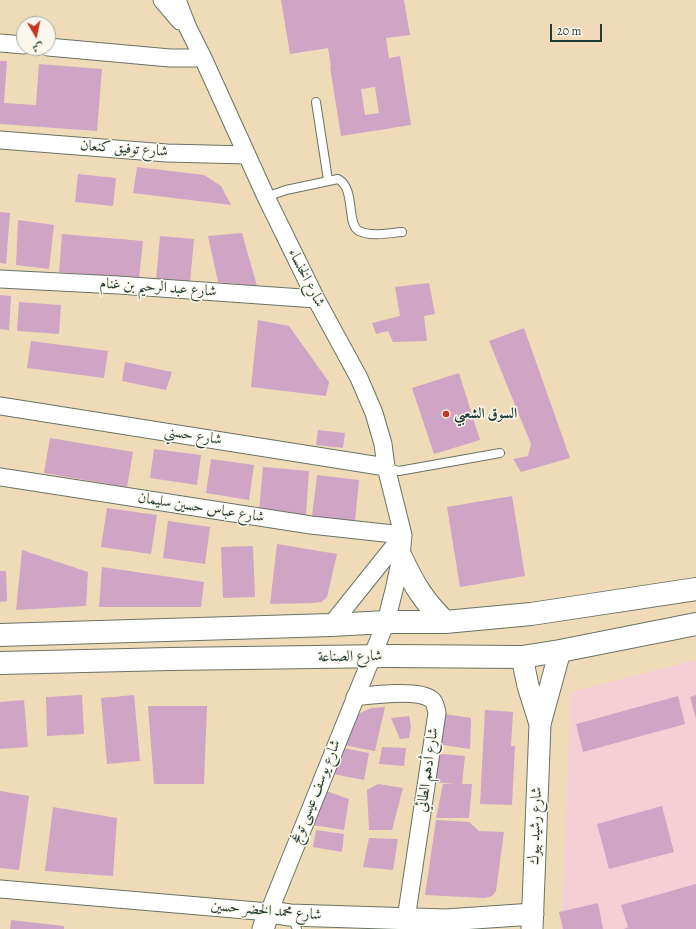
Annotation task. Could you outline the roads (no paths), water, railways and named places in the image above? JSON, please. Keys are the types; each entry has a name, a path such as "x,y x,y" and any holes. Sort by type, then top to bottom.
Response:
{"main road":[{"path":"401,557 419,593 429,607 445,622"},
{"path":"0,635 386,622 445,622 531,614 696,589"},
{"name":"شارع الصناعة","path":"0,663 372,656 522,657 696,624"}],"street":[{"name":"شارع الخنساء","path":"162,0 175,16 188,28"},
{"name":"شارع الخنساء","path":"177,0 188,28 266,197 316,299 368,397 383,444 386,467 403,535 401,557 386,622 372,656"},
{"path":"0,43 16,44"},
{"path":"56,48 170,58 203,58"},
{"name":"شارع توفيق كنعان","path":"0,140 167,152 247,155"},
{"name":"شارع عبد الرحيم بن غنام","path":"0,278 316,299"},
{"name":"شارع حسني","path":"0,406 386,467"},
{"name":"شارع عباس حسين سليمان","path":"0,477 311,526 403,535"},
{"path":"331,625 403,535"},
{"name":"شارع رشيد بيوك","path":"533,922 540,724 560,651"},
{"name":"شارع يوسف عيسى توغج","path":"266,920 372,656"},
{"name":"شارع رشيد بيوك","path":"522,657 528,686 540,724"},
{"name":"شارع أدهم الطائي","path":"355,697 410,694 426,696 432,699 436,706 437,713 406,919"},
{"name":"شارع محمد الخضر حسين","path":"0,889 294,922 406,919 442,925 533,922"}],"lane":[{"path":"316,102 328,180"},
{"path":"266,197 286,190 338,179 344,184 349,194 356,229 360,232 375,234 402,232"},
{"path":"386,467 400,471 500,453"}],"place":[{"name":"السوق الشعبي","path":"446,414"}]}
